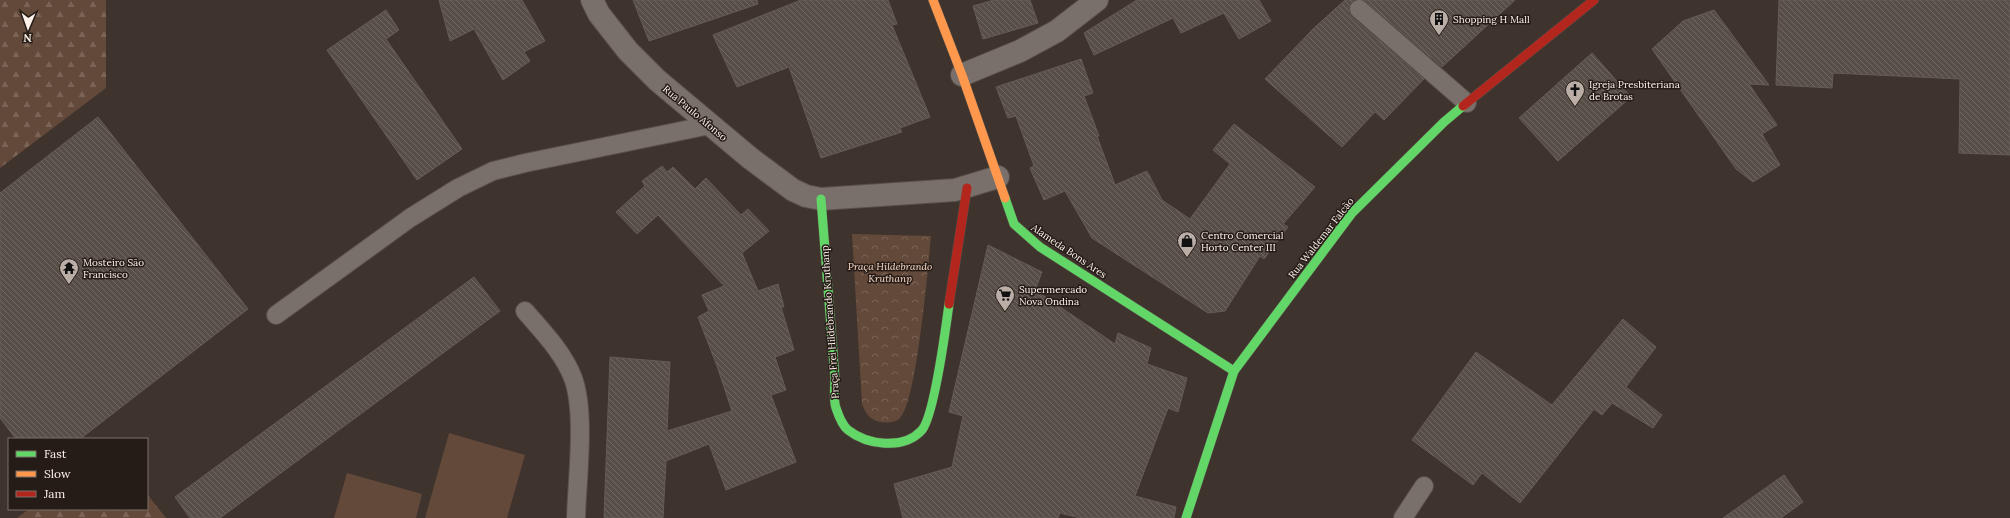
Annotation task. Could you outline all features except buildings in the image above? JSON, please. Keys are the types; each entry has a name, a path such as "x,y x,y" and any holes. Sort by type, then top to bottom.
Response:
{"street":[{"name":"Rua Paulo Afonso","path":"592,0 599,14 628,51 657,80 750,158 793,190 806,196 821,198"},
{"name":"Alameda Bons Ares","path":"933,0 962,75 1014,224 1021,232 1047,251 1234,371"},
{"path":"962,75 1020,51 1057,31 1097,0"},
{"name":"Rua Waldemar Falcão","path":"1186,518 1234,371 1352,213 1444,122 1594,0"},
{"path":"821,198 967,188 998,177"},
{"name":"Praça Frei Hildebrando Kruthanp","path":"821,198 836,378 835,407 847,429 866,440 887,444 906,441 922,431 932,410 960,243 967,188"}],"lane":[{"path":"1359,8 1466,104"},
{"path":"276,315 410,218 458,188 492,171 710,125"},
{"path":"525,311 555,345 573,378 580,414 576,518"},
{"path":"1403,518 1424,486"}],"green space":[{"path":"0,0 106,0 106,88 0,168"},
{"name":"Praça Hildebrando Kruthanp","path":"852,234 931,236 921,332 912,387 906,407 900,418 893,422 874,420 867,414 862,404"},
{"path":"449,433 525,455 507,518 425,518"},
{"path":"347,473 422,494 416,518 334,518"},
{"path":"148,495 166,518 17,518 28,510 148,510"}],"traffic: fast":[{"path":"1186,518 1234,371 1352,213 1444,122 1463,106"},
{"path":"1005,198 1014,224 1040,247 1234,371"},
{"path":"821,199 835,378 834,393 839,417 848,430 865,439 885,443 905,441 921,431 926,423 935,391 949,304"}],"traffic: slow":[{"path":"933,0 962,75 1005,198"}],"traffic: jam":[{"path":"1463,106 1594,0"},
{"path":"949,304 967,188"}],"place":[{"name":"Shopping H Mall","path":"1439,36"},
{"name":"Igreja Presbiteriana de Brotas","path":"1575,107"},
{"name":"Centro Comercial Horto Center III","path":"1187,258"},
{"name":"Mosteiro São Francisco","path":"69,285"},
{"name":"Supermercado Nova Ondina","path":"1005,312"}]}
